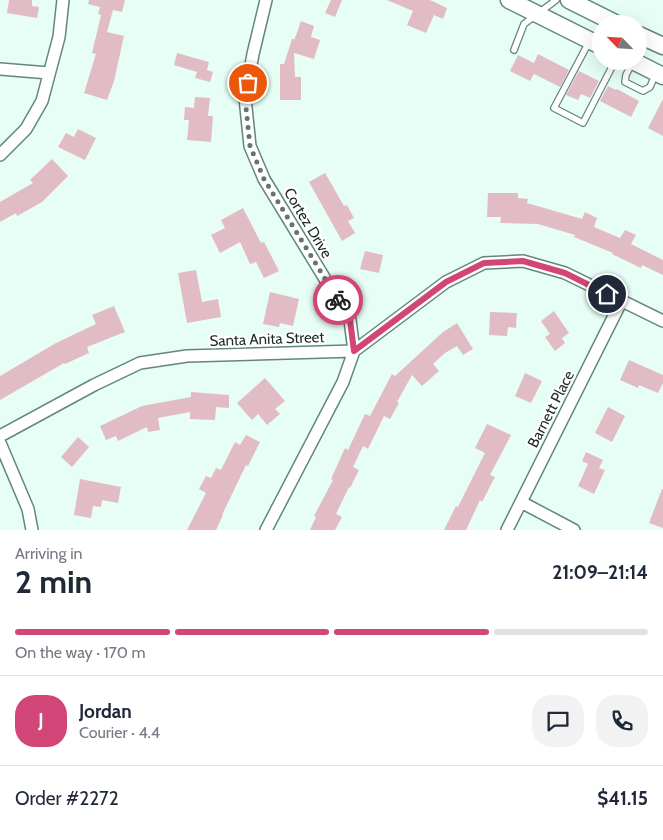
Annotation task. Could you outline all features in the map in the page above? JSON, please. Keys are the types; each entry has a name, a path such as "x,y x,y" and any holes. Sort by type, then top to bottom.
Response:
{"main road":[{"path":"509,0 592,42"},
{"path":"569,0 599,15"},
{"path":"648,38 663,46"},
{"path":"648,68 660,74"}],"street":[{"path":"0,155 26,129 42,101 59,37 63,0"},
{"name":"Cortez Drive","path":"266,0 245,98 250,146 264,179 350,320 354,351 343,382 266,530"},
{"path":"0,69 49,73"},
{"path":"354,351 446,282 484,263 523,261 565,273 663,321"},
{"name":"Barnett Place","path":"507,530 621,302"},
{"name":"Santa Anita Street","path":"0,436 94,385 140,363 187,356 354,351"},
{"path":"0,442 28,509 32,530"},
{"path":"521,502 574,530"}],"lane":[{"path":"514,50 524,24 556,0"},
{"path":"592,48 554,108 583,123 610,70"},
{"path":"628,70 625,82 643,91 650,87 660,74"}],"building":[{"path":"9,0 32,0 32,6 39,7 37,18 7,13"},
{"path":"89,0 125,0 122,12 113,10 107,32 124,36 114,81 107,100 84,93 96,54 92,53 101,15 98,14 100,7 88,4"},
{"path":"331,0 342,0 335,17 325,13"},
{"path":"387,0 430,0 447,8 443,19 434,15 426,33 407,25 413,11"},
{"path":"301,21 314,26 311,37 320,40 314,59 294,53 295,77 301,77 301,100 280,100 280,64 284,64 292,39 294,41"},
{"path":"177,53 209,62 207,70 213,72 210,82 195,78 197,72 174,65"},
{"path":"538,54 569,70 560,87 534,74 530,81 510,71 518,55 534,63"},
{"path":"579,71 599,81 590,98 581,94 578,100 566,95"},
{"path":"608,86 639,101 631,117 600,101"},
{"path":"195,97 210,98 208,116 213,116 211,142 187,140 189,120 184,120 185,107 194,108"},
{"path":"663,99 663,136 648,128"},
{"path":"78,129 96,138 85,160 58,147 66,133 74,137"},
{"path":"52,159 68,176 42,202 17,216 16,213 0,222 0,202 33,183 30,180"},
{"path":"325,173 344,206 347,205 354,218 348,221 355,233 342,241 309,182"},
{"path":"488,193 518,193 518,198 528,199 527,203 582,219 585,212 597,218 594,227 620,238 625,230 636,235 631,244 663,260 663,275 642,265 641,268 613,253 574,237 575,235 538,224 500,223 501,217 487,217"},
{"path":"243,208 261,243 264,242 279,271 264,278 256,262 250,264 240,242 220,253 211,235 225,228 221,220"},
{"path":"365,251 383,255 379,273 360,269"},
{"path":"196,270 202,302 218,299 221,317 187,323 178,273"},
{"path":"270,292 299,299 293,326 280,323 279,327 263,324"},
{"path":"114,306 125,332 87,347 89,353 64,363 0,400 0,376 56,343 96,324 92,315"},
{"path":"554,311 569,333 562,338 565,343 555,351 545,337 550,334 541,321"},
{"path":"490,312 517,313 516,328 508,327 507,336 489,335"},
{"path":"457,323 473,349 463,355 457,346 445,353 433,364 439,371 422,386 412,375 390,419 384,416 368,449 363,446 353,467 359,470 336,514 342,517 335,530 310,530 316,517 314,516 333,480 331,479 345,448 348,450 365,414 370,416 392,374 395,376 443,332"},
{"path":"629,360 663,375 663,383 658,393 639,385 638,388 620,380"},
{"path":"525,373 542,381 531,403 515,396"},
{"path":"265,378 285,401 275,409 280,414 267,425 258,414 252,420 237,403"},
{"path":"191,392 229,395 229,408 216,407 215,420 190,419 190,412 158,418 160,430 148,432 147,427 118,441 116,436 106,440 100,426 142,406 191,397"},
{"path":"608,407 625,416 612,442 595,433"},
{"path":"487,424 511,435 490,475 495,477 482,502 480,500 466,530 444,530 456,506 458,507 485,453 475,448"},
{"path":"246,435 260,442 248,466 246,465 216,530 187,530 206,493 199,489 206,476 211,478 216,468 221,470 235,442 240,445"},
{"path":"78,437 89,447 72,467 61,457"},
{"path":"586,452 603,460 599,468 605,470 594,494 578,486 588,464 582,461"},
{"path":"80,479 121,487 118,503 102,500 101,507 93,506 91,518 74,515"},
{"path":"663,489 663,528 649,523"}],"way so far":[{"path":"248,83 245,98 250,146 264,179 338,300"}],"route":[{"path":"338,300 350,320 354,351 446,282 484,263 523,261 565,273 607,294"}]}
